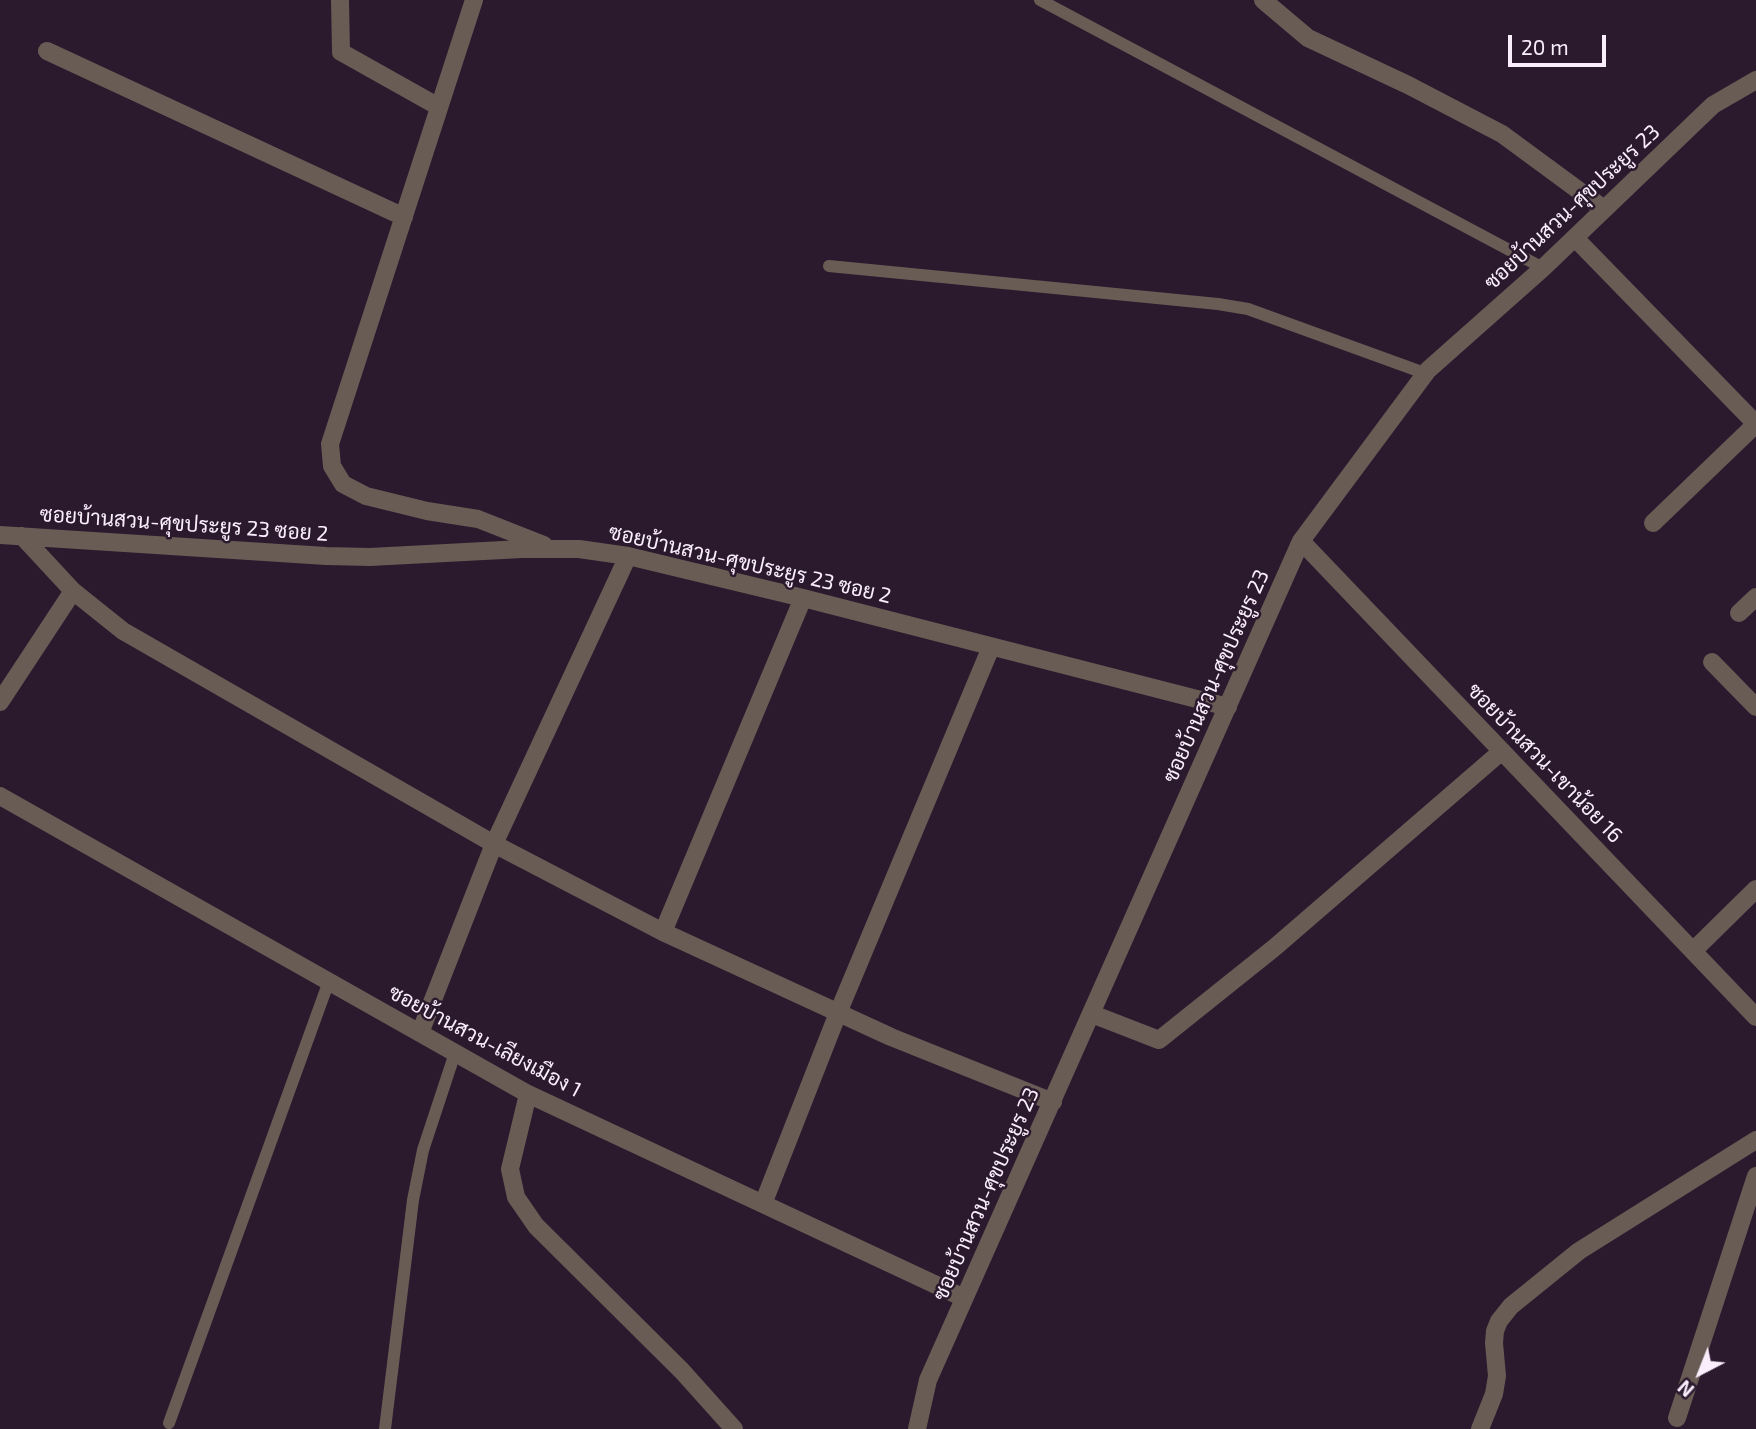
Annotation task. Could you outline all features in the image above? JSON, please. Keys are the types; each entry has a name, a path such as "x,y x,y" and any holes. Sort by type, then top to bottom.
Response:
{"street":[{"path":"340,0 341,52 439,107"},
{"path":"474,0 330,443 332,466 343,484 366,496 427,511 478,519 554,549"},
{"path":"1263,0 1308,38 1408,85 1502,134 1604,209"},
{"path":"47,51 404,217"},
{"name":"ซอยบ้านสวน-ศุขประยูร 23","path":"917,1429 928,1380 1301,541 1427,374 1543,268 1713,105 1756,80"},
{"path":"1574,238 1756,424 1653,523"},
{"name":"ซอยบ้านสวน-ศุขประยูร 23 ซอย 2","path":"0,535 326,556 579,549 628,556 803,598 1228,707"},
{"path":"22,536 73,592 123,631 494,844 663,932 838,1013 1053,1102"},
{"name":"ซอยบ้านสวน-เขาน้อย 16","path":"1301,541 1756,1017"},
{"path":"420,1033 494,844 628,556"},
{"path":"0,702 73,592"},
{"path":"1739,613 1756,597"},
{"path":"663,932 803,598"},
{"path":"763,1204 838,1013 991,648"},
{"path":"1712,662 1756,707"},
{"path":"1092,1014 1159,1040 1274,948 1502,751"},
{"name":"ซอยบ้านสวน-เลียงเมือง 1","path":"0,796 528,1094 964,1298"},
{"path":"1693,951 1756,889"},
{"path":"528,1094 510,1169 516,1196 536,1226 682,1371 734,1429"},
{"path":"1480,1429 1494,1394 1497,1376 1495,1331 1511,1306 1579,1251 1756,1140"},
{"path":"1676,1418 1756,1176"}],"lane":[{"path":"1040,0 1543,268"},
{"path":"829,266 1248,309 1427,374"},
{"path":"169,1423 329,981"},
{"path":"385,1429 413,1200 423,1150 455,1053"}]}
